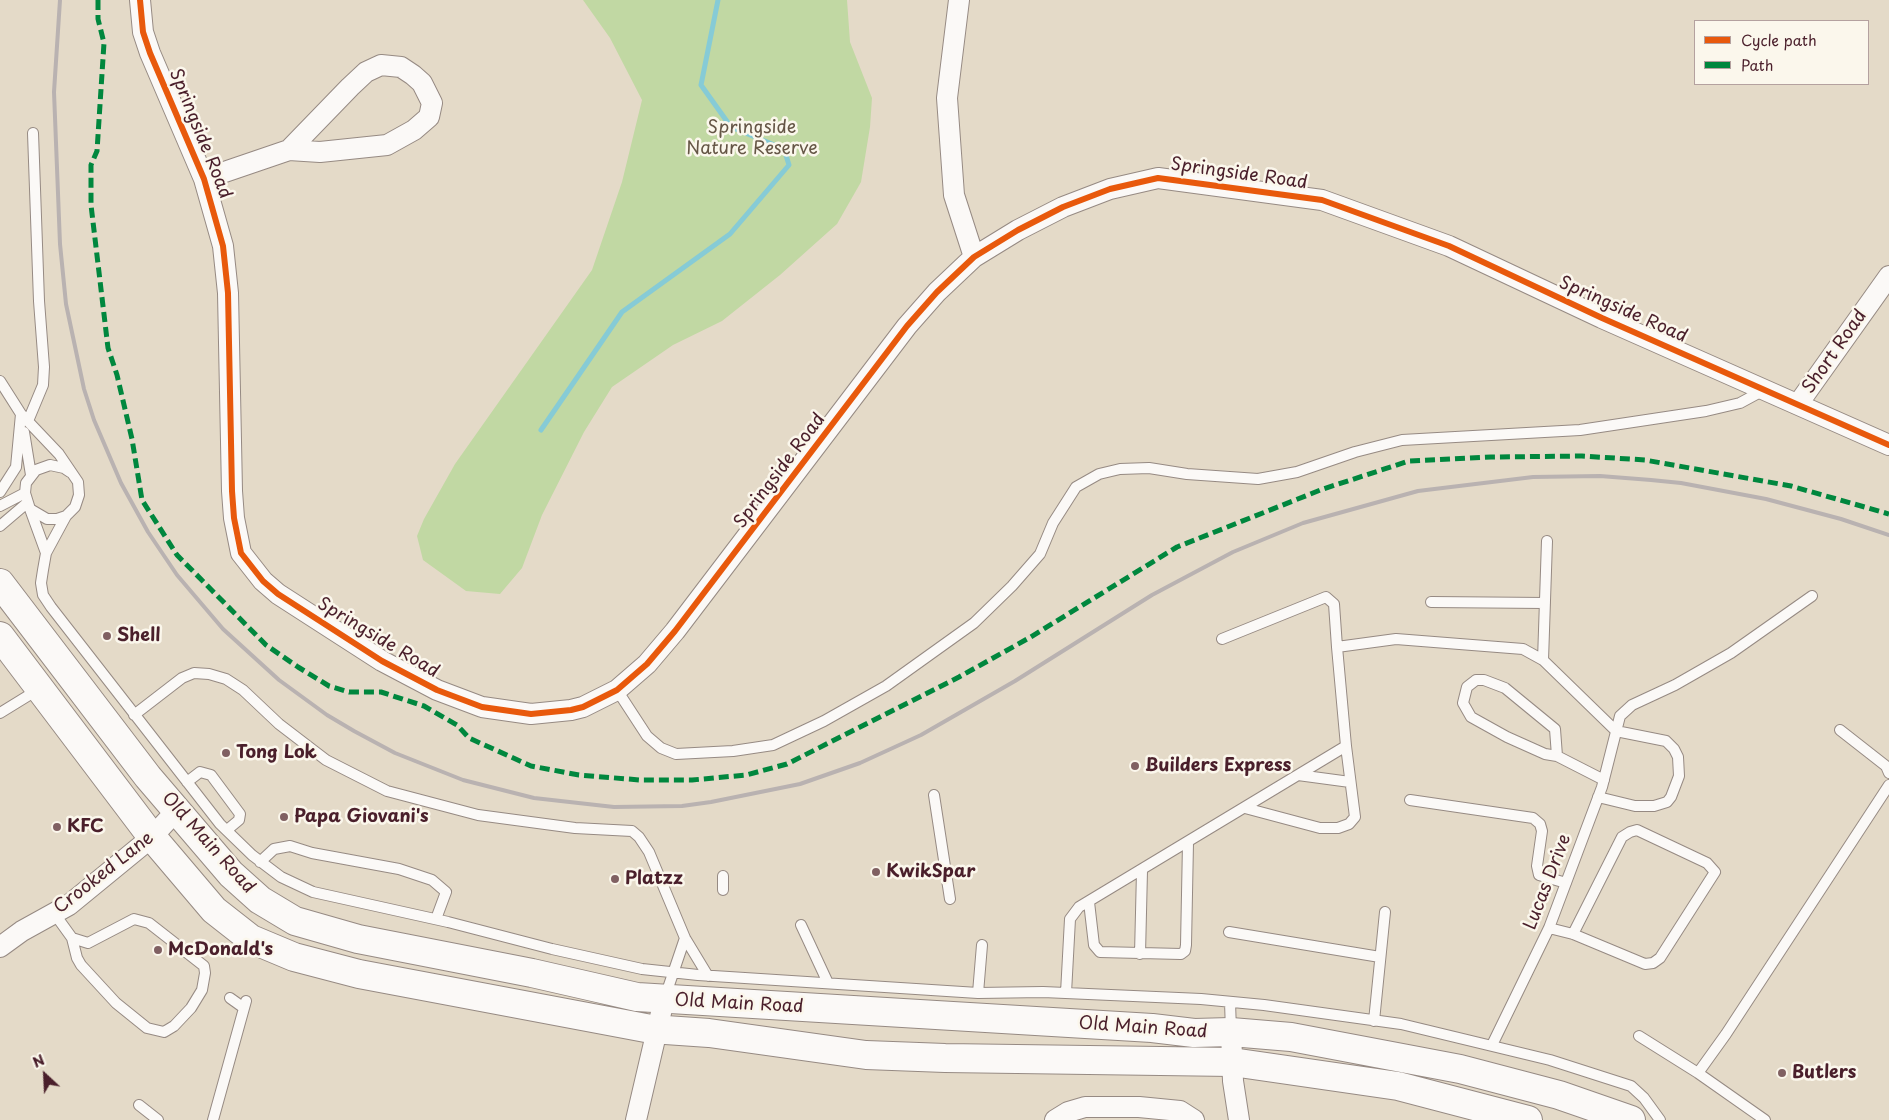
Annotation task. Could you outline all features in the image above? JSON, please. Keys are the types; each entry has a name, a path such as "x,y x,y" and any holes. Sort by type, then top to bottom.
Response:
{"main road":[{"name":"Old Main Road","path":"0,583 148,777 246,888 260,900 295,921 358,939 532,973 638,997 1142,1028 1194,1033 1231,1032 1291,1037 1460,1069 1559,1095 1631,1120"},
{"name":"Old Main Road","path":"0,636 152,837 214,910 252,939 294,957 359,974 658,1030 708,1033 866,1055 1232,1062 1398,1086 1528,1120"}],"street":[{"name":"Springside Road","path":"140,0 144,32 150,53 204,179 223,246 228,293 234,518 241,553 263,581 278,594 382,661 437,690 482,707 531,714 571,710 582,708 617,690 647,664 675,631 907,326 937,292 974,257 1018,230 1063,207 1110,189 1158,178 1322,200 1448,246 1602,318 1889,445"},
{"path":"959,0 947,98 954,195 974,257"},
{"path":"204,179 290,150 320,152 387,145 414,130 429,117 432,103 422,83 413,75 396,66 381,65 366,72 290,150"},
{"name":"Short Road","path":"1798,404 1889,276"},
{"name":"Crooked Lane","path":"0,947 69,905 152,837 177,810"},
{"path":"636,1120 664,1000"},
{"path":"1231,1032 1232,1062 1239,1120"},
{"path":"1055,1120 1068,1112 1085,1107 1130,1107 1180,1111 1186,1113 1194,1120"}],"lane":[{"path":"0,492 16,467 25,418 43,385 44,367 38,301 33,133"},
{"path":"0,381 25,418 59,454 78,482 79,495 75,507 66,516 46,552 41,583 43,595 134,715 227,830 260,862 282,877 313,892 436,919 552,949 642,969 674,973 978,993 1155,996 1230,1002 1401,1024 1550,1060 1631,1086 1644,1098 1660,1120"},
{"path":"617,690 647,736 661,748 676,754 733,751 773,745 824,721 886,686 974,623 1012,586 1040,554 1053,524 1076,487 1099,474 1120,469 1149,468 1187,474 1258,479 1297,472 1355,452 1402,440 1526,434 1606,426 1706,411 1740,403 1766,390"},
{"path":"25,418 31,475"},
{"path":"46,552 27,502 26,483 31,475 43,466 50,465 64,468 70,472"},
{"path":"0,506 27,502 47,519 57,519 66,516"},
{"path":"0,526 27,502"},
{"path":"1543,660 1547,541"},
{"path":"1616,728 1620,716 1632,705 1675,685 1731,653 1812,596"},
{"path":"1222,639 1326,597 1334,604 1336,648 1355,817 1349,824 1338,828 1320,828 1244,808"},
{"path":"1432,602 1545,603"},
{"path":"1336,648 1396,640 1523,648 1543,660 1616,728 1668,742 1678,758 1680,768 1677,784 1667,802 1654,806 1635,806 1598,796"},
{"path":"134,715 182,678 194,673 209,674 226,679 243,690 279,724 326,760 387,791 478,815 576,828 632,831 639,837 649,852 685,938 708,976"},
{"path":"1557,756 1555,729 1505,688 1484,680 1476,680 1467,688 1463,703 1471,717 1506,737 1545,754 1557,756 1604,780"},
{"path":"0,713 39,689"},
{"name":"Lucas Drive","path":"1492,1045 1550,928 1604,780 1616,728"},
{"path":"1840,730 1886,766 1889,773"},
{"path":"1066,993 1070,919 1079,907 1142,871 1346,746"},
{"path":"187,782 200,772 211,775 240,814 239,820 227,830"},
{"path":"1298,775 1350,782"},
{"path":"1698,1073 1732,1026 1889,785"},
{"path":"934,795 950,899"},
{"path":"1410,800 1533,818 1540,824 1542,831 1538,866 1540,876 1566,882"},
{"path":"1550,928 1573,934 1645,964 1653,963 1660,958 1715,872 1707,863 1646,834 1637,830 1630,832 1622,837 1573,934"},
{"path":"1089,902 1094,945 1100,952 1174,956 1186,951 1188,843"},
{"path":"260,862 274,849 290,846 312,853 398,869 432,880 446,892 436,919"},
{"path":"1140,954 1142,871"},
{"path":"723,876 723,890"},
{"path":"1374,1021 1385,912"},
{"path":"54,913 72,938 77,958 81,965 116,1003 147,1028 164,1032 174,1026 191,1008 202,990 205,973 204,966 149,923 134,919 88,943 72,938"},
{"path":"801,925 828,983"},
{"path":"1229,932 1380,957"},
{"path":"664,1000 685,938"},
{"path":"978,993 982,945"},
{"path":"213,1120 245,1004 230,998"},
{"path":"1230,1002 1231,1032"},
{"path":"1639,1036 1698,1073 1766,1120"},
{"path":"139,1105 158,1120"}],"green space":[{"name":"Springside Nature Reserve","path":"583,0 847,0 850,42 872,98 870,127 861,182 837,224 780,275 722,321 673,345 612,387 584,432 542,515 522,568 500,594 466,591 423,560 417,536 424,519 455,464 592,270 622,182 642,100 610,38"}],"waterway":[{"path":"541,430 622,312 730,234 789,165 784,149 731,127 701,85 718,0"}],"railway":[{"path":"60,0 54,92 60,244 66,304 84,389 94,420 121,483 148,532 177,575 223,629 279,680 327,715 354,731 395,753 463,780 534,798 614,807 682,806 800,784 860,763 921,735 1015,681 1152,595 1233,552 1303,523 1418,491 1533,477 1600,476 1651,480 1681,483 1766,499 1841,519 1889,535"}],"marked path":[{"path":"98,0 98,19 104,43 97,151 91,165 91,205 108,348 117,375 132,439 142,500 177,555 266,645 298,667 329,686 349,692 381,692 424,706 457,725 469,738 531,766 579,775 640,780 692,780 746,775 787,764 959,677 1029,638 1177,547 1323,489 1409,461 1491,457 1582,456 1645,460 1791,486 1889,514"}],"cycle path":[{"path":"140,0 143,32 150,53 204,179 223,246 228,293 232,491 234,518 241,553 263,581 278,594 382,661 437,690 482,707 531,714 571,710 583,707 617,690 647,664 675,631 907,326 937,292 974,257 1018,230 1063,207 1110,189 1158,178 1322,200 1449,246 1602,318 1889,445"}],"place":[{"name":"Shell","path":"107,636"},
{"name":"Tong Lok","path":"226,753"},
{"name":"Builders Express","path":"1135,766"},
{"name":"Papa Giovani's","path":"284,817"},
{"name":"KFC","path":"57,827"},
{"name":"KwikSpar","path":"876,872"},
{"name":"Platzz","path":"615,879"},
{"name":"McDonald's","path":"158,950"},
{"name":"Butlers","path":"1782,1073"}]}
